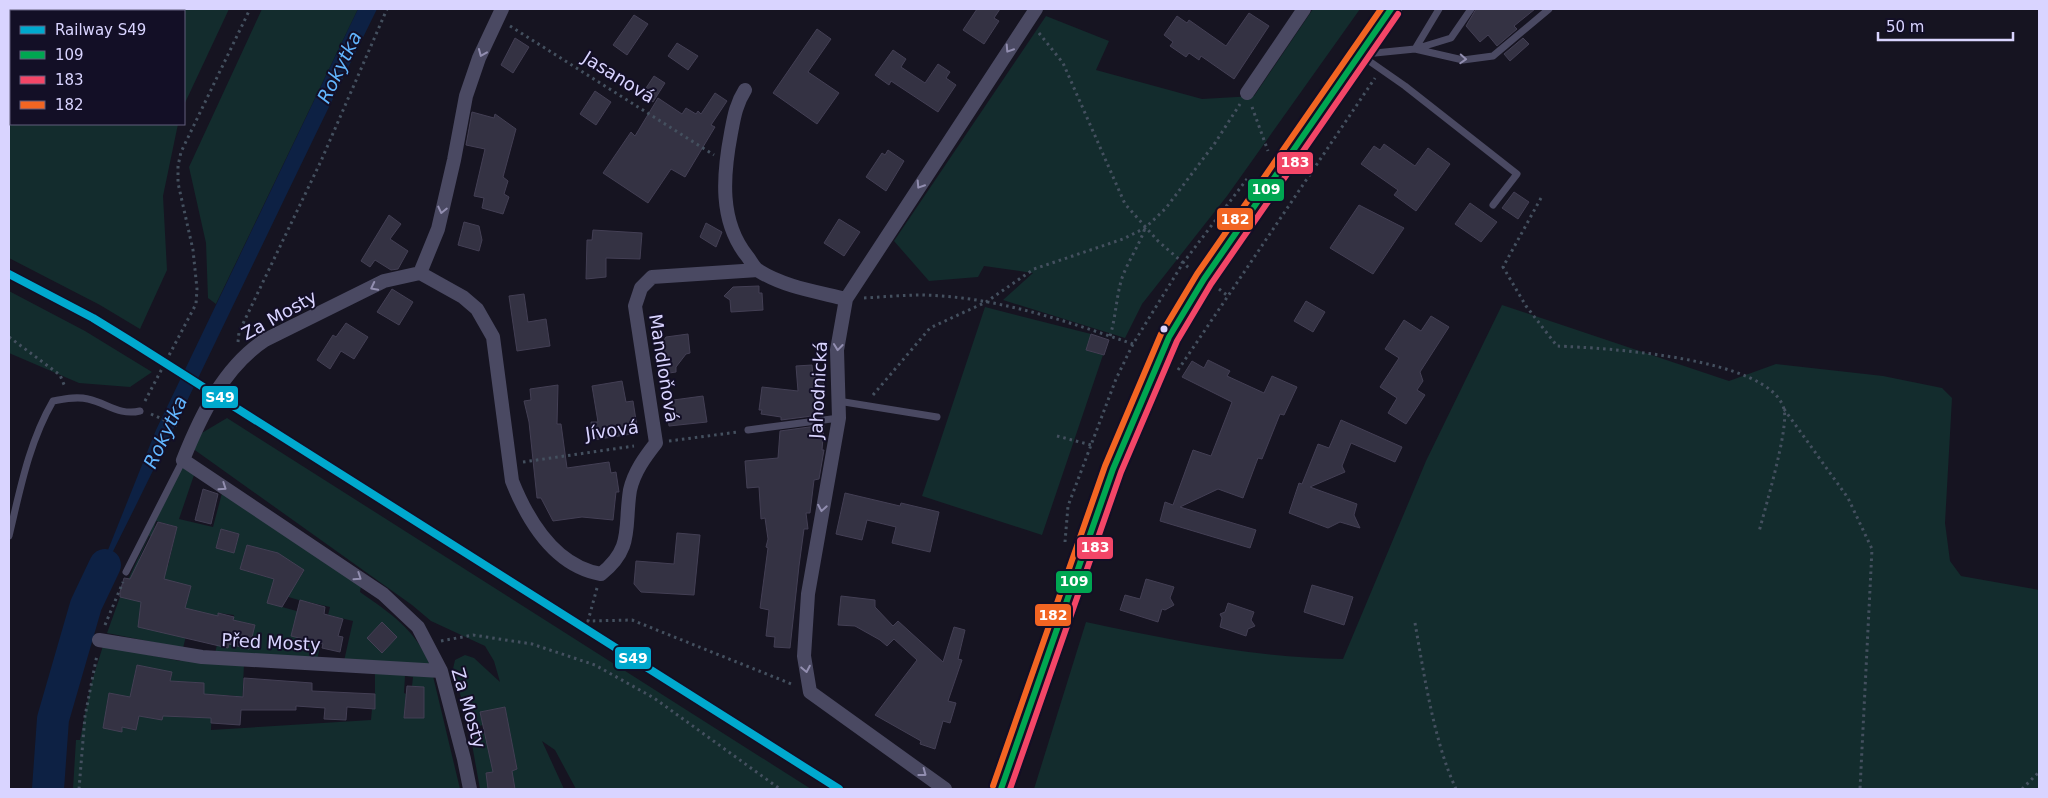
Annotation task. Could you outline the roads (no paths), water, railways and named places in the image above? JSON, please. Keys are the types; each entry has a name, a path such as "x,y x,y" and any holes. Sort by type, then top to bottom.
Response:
{"main road":[{"path":"1001,789 1120,451 1165,345 1204,279 1391,9"}],"street":[{"name":"Jahodnická","path":"945,789 810,692 804,656 808,594 839,418 837,350 846,299 1036,9"},
{"path":"1247,93 1304,9"},
{"path":"420,273 438,229 466,96 499,13"},
{"path":"745,90 737,102 725,163 726,202 729,224 738,245 758,270 790,284 846,299"},
{"name":"Mandloňová","path":"420,273 463,297 477,309 486,322 493,337 512,482 521,503 536,526 564,559 589,572 600,574 618,558 625,544 631,488 642,461 656,443 635,306 641,288 652,278 758,270"},
{"name":"Za Mosty","path":"420,273 384,281 264,340 248,351 226,376 198,427 183,460 382,594 418,627 425,644 441,671 470,789"},
{"name":"Před Mosty","path":"99,640 202,657 441,671"}],"lane":[{"path":"1415,49 1439,9"},
{"path":"1360,54 1415,49 1451,38 1471,9"},
{"path":"1415,49 1464,60 1493,56 1549,9"},
{"path":"1360,54 1517,174 1493,205"},
{"path":"9,536 26,467 43,418 53,400 87,399 128,414 140,411"},
{"path":"838,401 937,417"},
{"path":"748,430 839,418"},
{"path":"126,572 183,460"}],"water":[{"path":"358,9 377,9 160,457 86,605 156,430"}],"waterway":[{"name":"Rokytka","path":"48,789 53,719 86,605 105,565"}],"rail line":[{"name":"S49","path":"9,274 93,318 132,342 839,789"}]}
